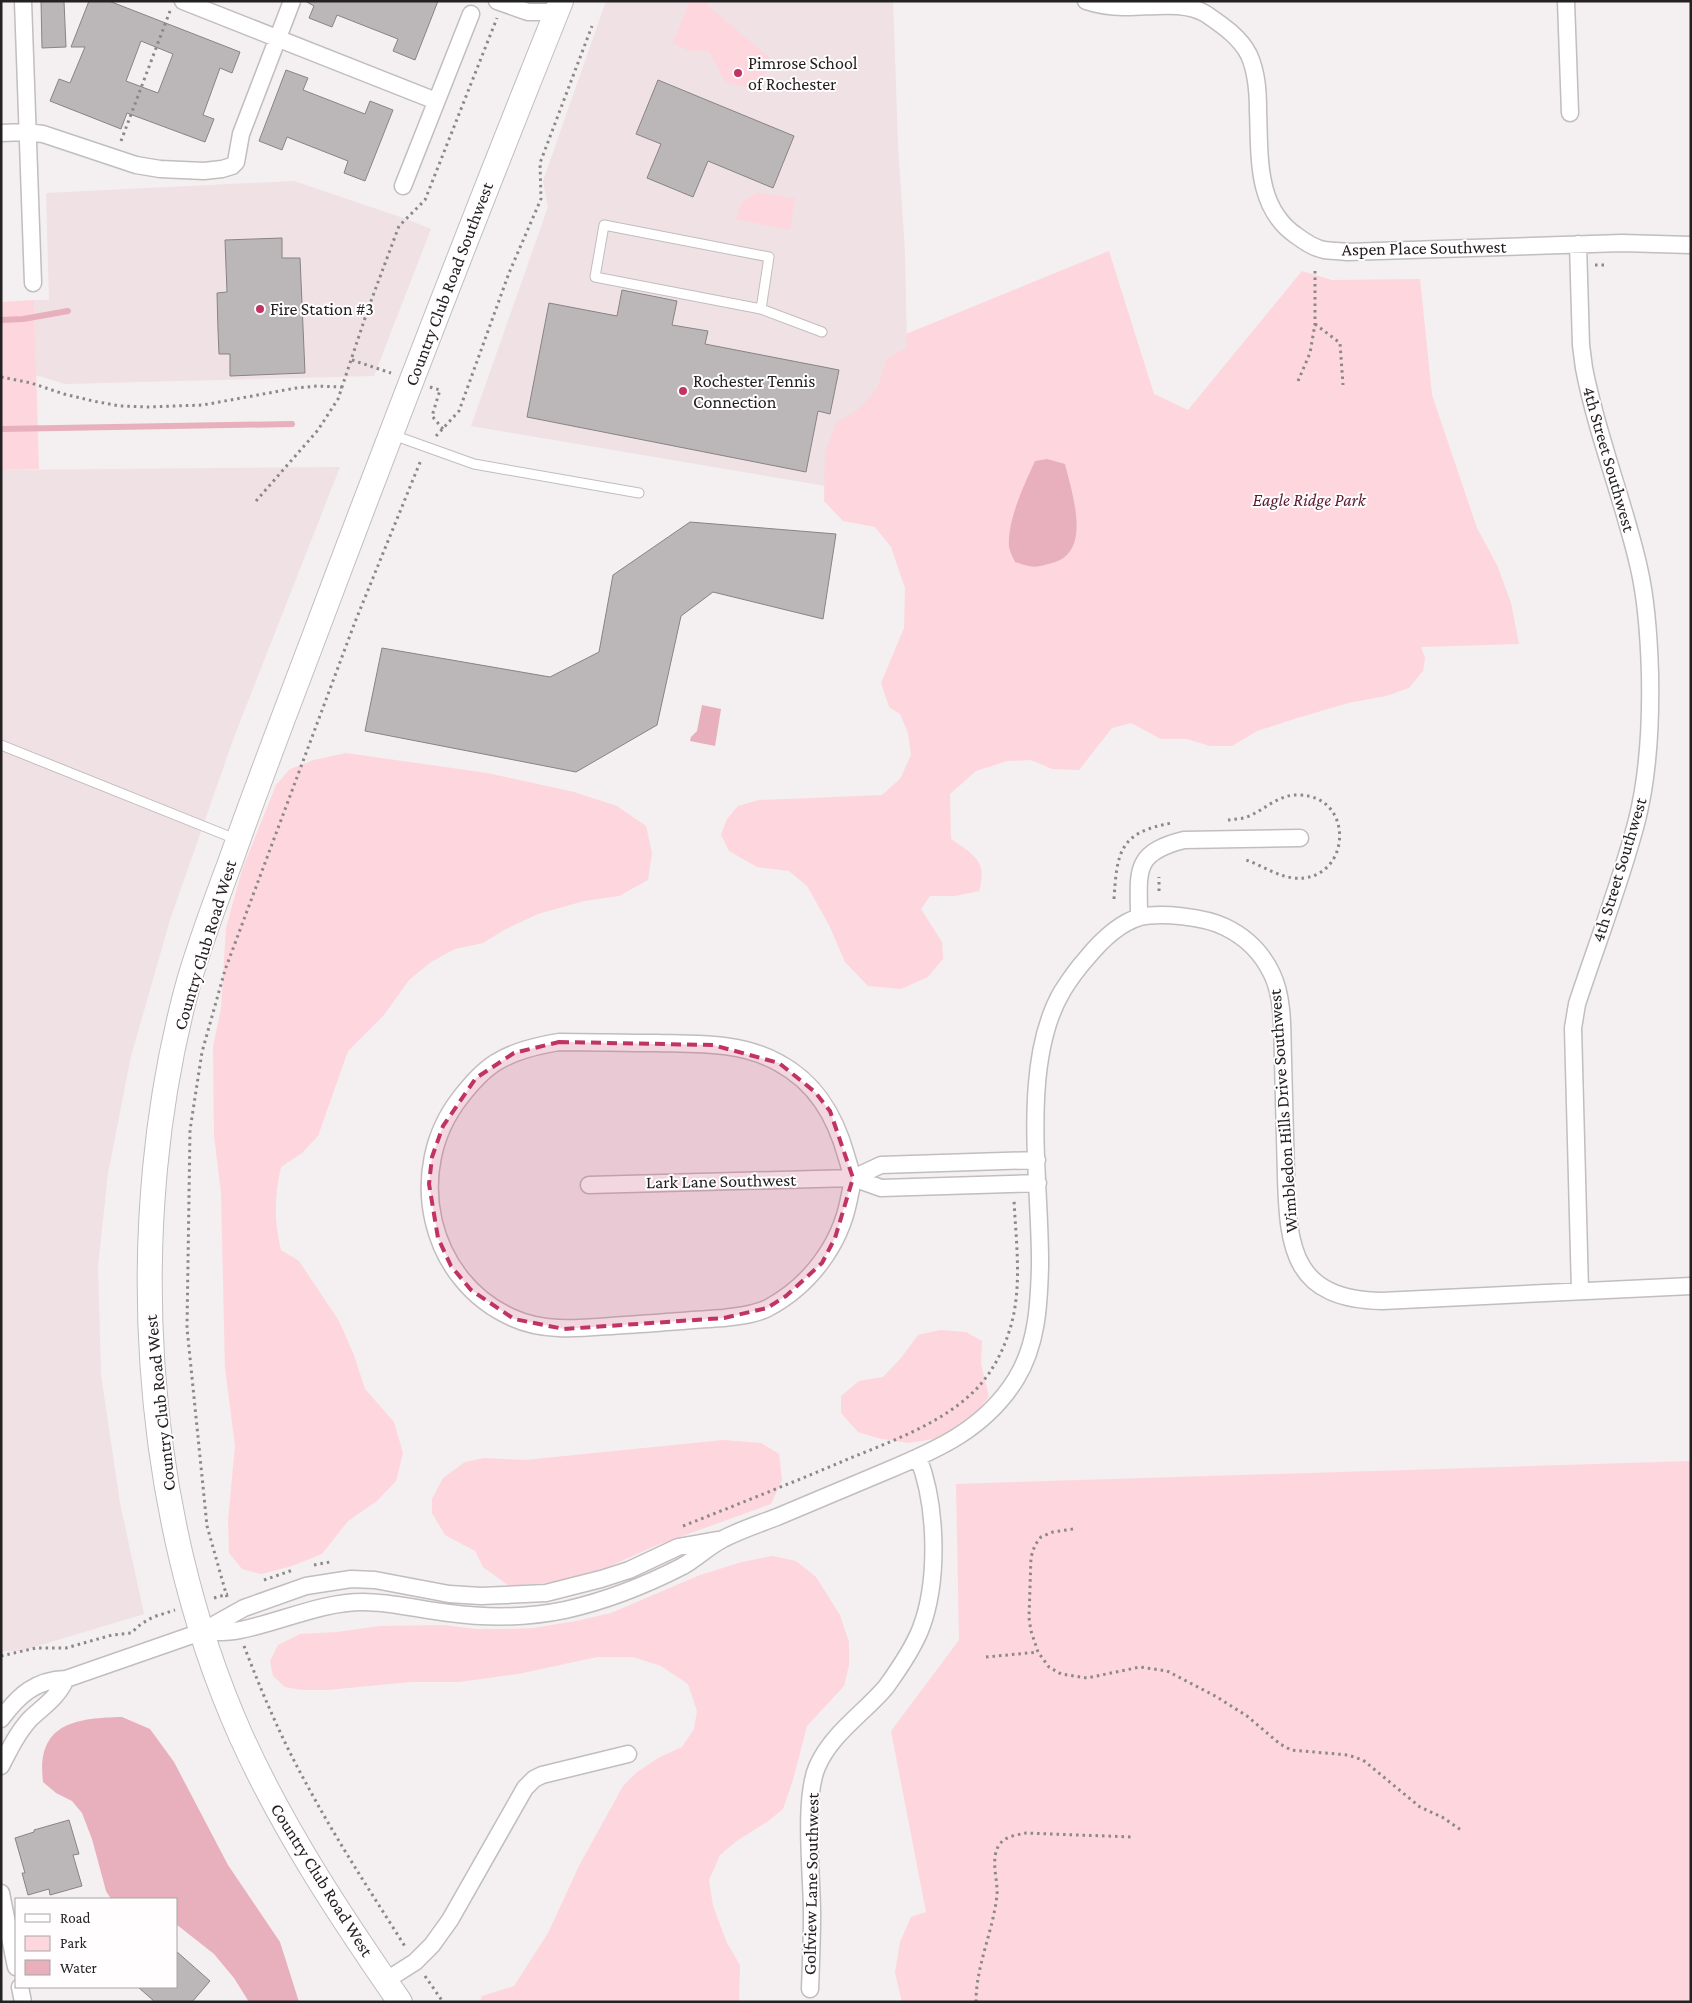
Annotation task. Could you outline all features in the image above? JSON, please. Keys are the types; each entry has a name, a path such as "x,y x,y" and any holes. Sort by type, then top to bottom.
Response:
{"main road":[{"name":"Country Club Road Southwest","path":"340,568 553,5"},
{"name":"Country Club Road West","path":"340,568 202,941 180,1019 164,1104 152,1205 150,1306 156,1405 172,1508 202,1632 240,1732 277,1809 311,1869 400,2002"}],"street":[{"path":"23,1 33,284"},
{"path":"1,133 27,132 55,136 114,159 136,165 173,170 204,171 232,166 236,162 241,134 292,1"},
{"path":"497,1 528,12 553,5"},
{"name":"Aspen Place Southwest","path":"1086,1 1122,7 1173,6 1192,8 1203,12 1238,39 1249,55 1255,72 1261,175 1266,197 1276,216 1289,231 1306,243 1324,250 1347,252 1622,243 1691,246"},
{"path":"1566,1 1570,113"},
{"path":"177,6 277,38 436,101"},
{"path":"403,186 471,14"},
{"name":"4th Street Southwest","path":"1578,244 1581,345 1584,368 1633,543 1645,598 1651,717 1645,779 1637,819 1626,858 1577,1004 1573,1028 1580,1291"},
{"path":"202,1632 238,1631 325,1608 364,1602 474,1616 535,1615 566,1610 610,1598 686,1564 722,1539 918,1457 951,1442 977,1424 1015,1382 1028,1357 1036,1323 1040,1288 1037,1080 1042,1050 1051,1019 1062,992 1090,954 1106,938 1139,917 1139,876 1143,862 1154,851 1168,844 1184,840 1300,838"},
{"name":"Wimbledon Hills Drive Southwest","path":"1139,917 1192,917 1218,923 1243,936 1260,955 1274,978 1280,1005 1282,1034 1286,1206 1289,1236 1295,1254 1305,1270 1319,1284 1337,1295 1356,1300 1382,1301 1691,1286"},
{"path":"559,1042 713,1044 758,1054 779,1063 797,1075 830,1111 853,1178 847,1208 835,1238 822,1263 806,1281 767,1308 748,1314 724,1318 564,1329 538,1326 514,1319 491,1306 471,1290 451,1266 438,1238 430,1210 429,1184 432,1157 442,1126 452,1108 476,1078 494,1064 514,1053 535,1046 559,1042"},
{"name":"Lark Lane Southwest","path":"853,1178 881,1165 1037,1160"},
{"name":"Lark Lane Southwest","path":"589,1185 853,1178 881,1188 1038,1184"},
{"name":"Golfview Lane Southwest","path":"810,1990 812,1915 811,1789 817,1767 830,1746 885,1687 908,1655 921,1628 929,1596 933,1551 931,1505 926,1478 918,1457"},
{"path":"1,1719 11,1706 28,1690 51,1680 66,1679 202,1632 252,1605 306,1586 351,1579 375,1580 449,1594 480,1596 546,1593 628,1570 678,1547 722,1539"},
{"path":"1,1766 28,1721 60,1692 66,1679"},
{"path":"386,1981 415,1962 432,1945 450,1920 525,1788 534,1779 542,1775 628,1754"},
{"path":"1,1893 15,1962"},
{"path":"20,1988 23,2002"}],"lane":[{"path":"761,309 769,257 604,226 595,276 761,309 822,332"},
{"path":"390,434 474,464 639,493"},
{"path":"1,745 238,840"}],"path":[{"path":"114,159 177,6"},
{"path":"226,1594 207,1526 187,1328 190,1130 202,1052 225,970 355,622 426,448 459,412 509,273 541,199 540,163 592,26"},
{"path":"1298,382 1310,353 1315,324 1316,269"},
{"path":"1315,324 1340,343 1343,385"},
{"path":"1,378 31,383 64,394 94,401 120,406 147,407 225,403 286,389 317,386 343,387 338,399 318,430 256,501"},
{"path":"680,1527 882,1445 937,1418 959,1403 979,1385 1001,1352 1009,1331 1015,1306 1018,1275 1014,1184"},
{"path":"1073,1529 1053,1532 1041,1537 1035,1545 1031,1557 1029,1618 1031,1631 1038,1652 1049,1667 1061,1674 1087,1678 1140,1667 1168,1671 1217,1697 1247,1716 1280,1744 1291,1750 1348,1755 1363,1760 1420,1807 1442,1817 1460,1830"},
{"path":"304,1567 332,1562"},
{"path":"260,1581 295,1569"},
{"path":"1,1656 36,1648 66,1648 112,1635 131,1633 152,1617 235,1591"},
{"path":"986,1657 1038,1652"},
{"path":"248,1656 283,1738 332,1830 415,1962 443,2002"},
{"path":"976,2002 976,1985 995,1906 998,1883 995,1857 999,1846 1005,1839 1013,1835 1026,1834 1132,1837"}],"highlighted area":[{"path":"559,1042 713,1045 779,1063 815,1092 830,1111 853,1178 835,1238 822,1263 786,1296 767,1308 724,1318 564,1329 514,1319 471,1290 451,1266 438,1238 429,1184 432,1157 443,1126 476,1078 514,1053"}],"shaded area":[{"path":"606,1 893,1 898,145 905,253 907,348 861,492 471,426 548,207 543,181"},
{"path":"294,181 431,229 374,376 65,384 36,375 34,300 49,300 46,193"},
{"path":"340,467 234,737 170,920 131,1056 108,1173 98,1266 101,1375 120,1503 144,1614 21,1651 1,1651 1,470"}],"green space":[{"path":"690,1 707,1 707,5 772,60 757,90 725,82 709,51 690,51 673,43"},
{"path":"757,193 795,198 790,230 736,219 742,202"},
{"name":"Eagle Ridge Park","path":"1109,251 1154,394 1188,410 1302,271 1332,280 1420,279 1432,395 1477,528 1497,565 1511,603 1519,644 1421,647 1425,658 1423,671 1409,688 1386,696 1348,703 1257,731 1232,746 1210,746 1187,739 1161,739 1131,723 1112,728 1079,770 1052,769 1031,760 1007,761 976,771 950,794 951,839 977,860 982,872 979,891 955,896 930,896 921,909 942,942 943,959 928,977 901,989 868,986 845,962 829,925 807,886 789,871 757,867 729,851 721,835 727,819 738,806 759,800 882,795 900,779 911,755 908,733 900,714 889,707 881,683 904,628 905,588 891,547 875,527 843,521 824,501 825,453 836,423 859,409 877,389 887,358 907,348 906,334"},
{"path":"34,300 39,469 1,470 1,302"},
{"path":"346,753 487,773 574,792 617,806 646,826 652,853 648,880 619,896 584,901 538,914 504,930 483,943 455,949 431,962 409,980 384,1015 348,1051 318,1136 302,1153 281,1167 276,1209 281,1250 299,1261 339,1321 354,1355 365,1389 394,1422 403,1453 396,1481 377,1501 348,1521 322,1554 289,1567 261,1574 242,1569 229,1553 228,1520 235,1446 225,1368 221,1193 214,1135 213,1047 221,1008 226,928 242,870 276,785 290,769 314,760"},
{"path":"940,1330 966,1332 982,1341 981,1364 989,1396 975,1415 940,1438 908,1443 877,1438 858,1432 841,1413 841,1396 859,1381 883,1377 901,1358 918,1335"},
{"path":"723,1440 761,1443 779,1454 782,1480 771,1504 655,1546 608,1567 554,1582 509,1586 483,1567 475,1551 445,1535 432,1513 432,1499 443,1478 465,1462 484,1458 525,1460"},
{"path":"1691,1461 1691,2002 902,2002 895,1973 900,1942 911,1917 926,1912 891,1731 959,1640 956,1484"},
{"path":"772,1556 796,1561 816,1577 840,1615 849,1642 849,1665 844,1686 807,1726 793,1780 783,1809 720,1855 709,1880 713,1906 727,1943 740,1965 739,2002 480,2002 482,1996 514,1986 548,1933 580,1864 623,1786 637,1772 660,1757 682,1747 694,1729 697,1711 688,1684 661,1666 633,1657 597,1657 518,1674 459,1682 411,1682 327,1690 301,1690 285,1687 273,1676 270,1661 278,1645 300,1634 337,1632 380,1626 444,1625 476,1629 508,1629 533,1628 576,1621 611,1613 700,1575 742,1562"}],"water":[{"path":"1047,459 1065,464 1075,505 1076,535 1072,547 1065,557 1046,565 1030,566 1015,562 1009,547 1009,537 1017,503 1035,461"},
{"path":"702,705 721,709 715,746 690,741 697,731"},
{"path":"122,1717 150,1729 174,1762 228,1865 280,1942 299,2002 249,2002 234,1978 214,1954 178,1926 178,1898 110,1898 106,1891 92,1839 82,1813 72,1801 56,1793 43,1782 42,1763 52,1736 62,1728 88,1719"}],"building":[{"path":"41,1 64,1 66,47 42,48"},
{"path":"89,1 109,1 240,52 232,73 220,68 203,115 214,119 205,142 127,113 121,129 50,101 59,79 70,83 85,47 71,47","holes":["141,41 173,54 158,93 126,81"]},
{"path":"305,1 438,1 415,60 393,51 398,39 337,15 332,27 309,18 314,6"},
{"path":"286,70 308,78 303,90 365,114 370,101 393,110 365,181 344,173 348,161 287,137 282,150 259,141"},
{"path":"658,80 794,136 773,188 708,161 693,197 647,178 661,144 636,134"},
{"name":"Fire Station #3","path":"282,238 282,258 300,258 305,373 230,376 230,354 219,354 218,330 217,293 227,292 225,240"},
{"name":"Rochester Tennis Connection","path":"622,290 677,301 672,325 708,331 705,344 839,370 830,414 818,411 806,472 527,417 549,303 617,316"},
{"path":"690,522 836,534 823,619 713,592 681,616 657,725 576,772 365,731 382,648 550,677 599,652 613,575"},
{"path":"69,1820 79,1854 73,1855 82,1886 50,1895 49,1889 28,1895 22,1873 25,1873 15,1838 34,1832 34,1830"},
{"path":"178,1953 210,1981 192,2002 155,2002 139,1988 178,1988"}],"waterway":[{"path":"1,320 23,319 68,311"},
{"path":"1,429 292,424"}],"place":[{"name":"Pimrose School of Rochester","path":"738,73"},
{"name":"Fire Station #3","path":"260,309"},
{"name":"Rochester Tennis Connection","path":"683,391"}]}
